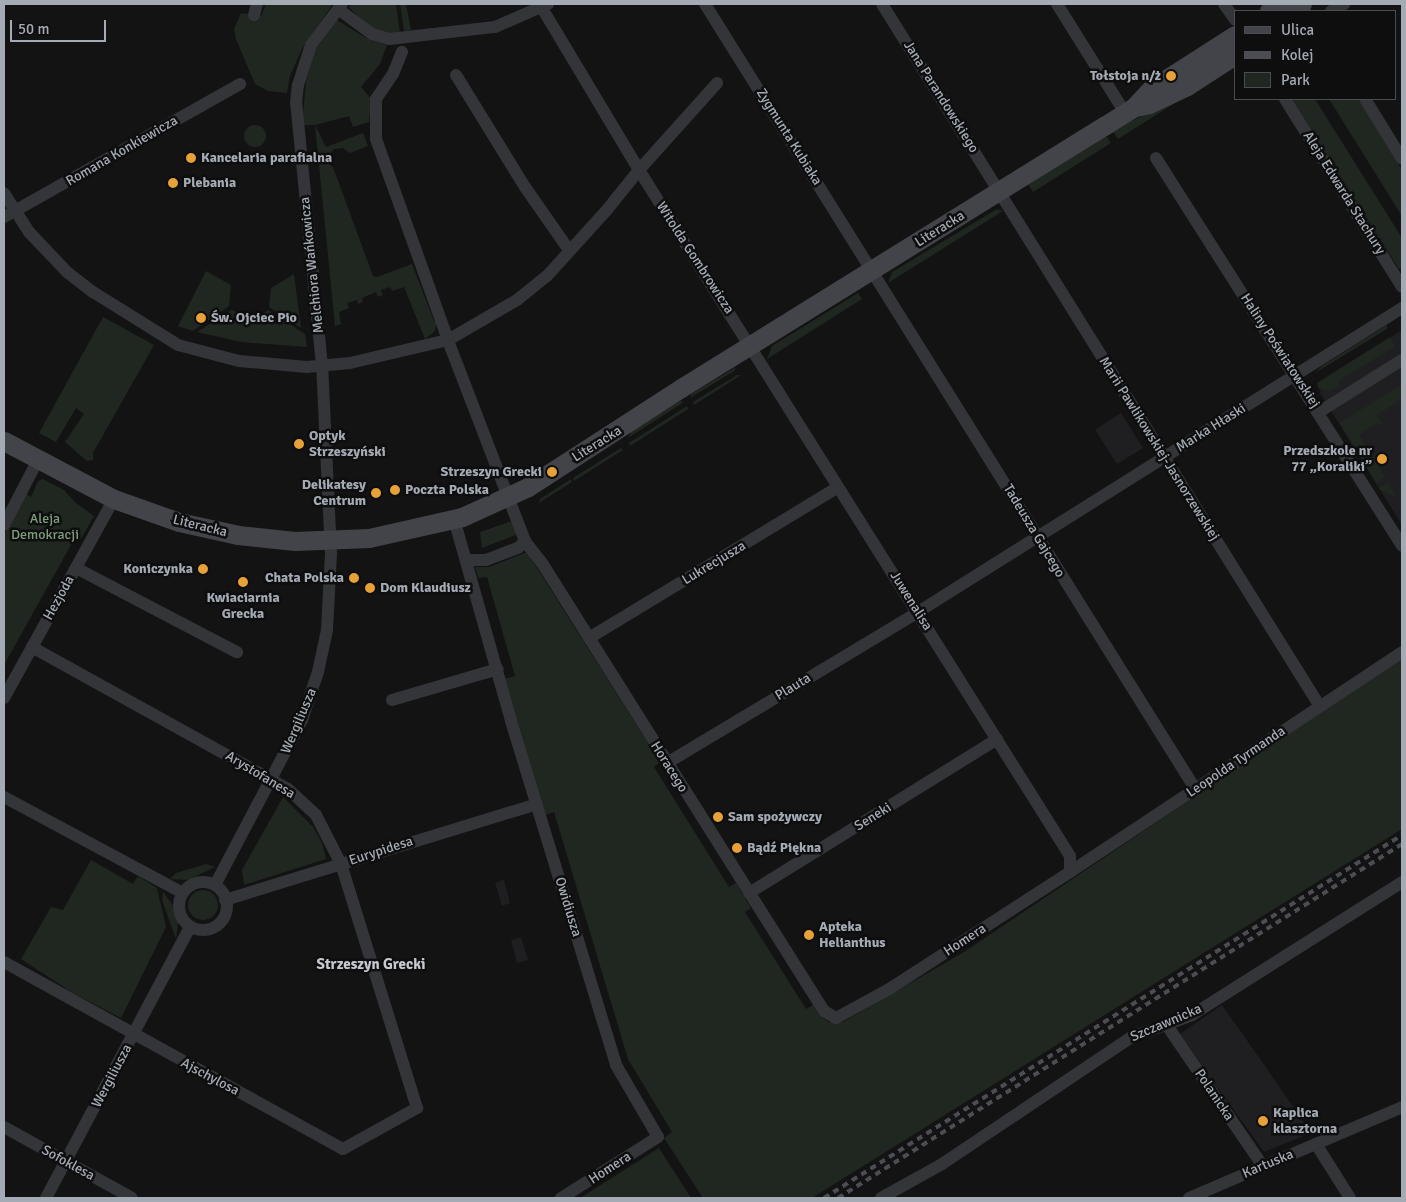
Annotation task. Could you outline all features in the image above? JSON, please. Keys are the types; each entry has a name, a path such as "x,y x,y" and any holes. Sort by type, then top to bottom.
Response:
{"street":[{"name":"Zygmunta Kubiaka","path":"705,4 872,271"},
{"name":"Jana Parandowskiego","path":"882,4 1000,191"},
{"path":"1057,4 1130,110"},
{"path":"1224,4 1234,19"},
{"path":"1333,10 1344,4"},
{"path":"340,6 372,34 389,39 495,27 545,6"},
{"name":"Melchiora Wańkowicza","path":"330,540 322,366 296,103 304,60 340,6"},
{"name":"Witolda Gombrowicza","path":"545,6 639,170 751,347"},
{"name":"Literacka","path":"4,442 114,498 164,517 218,532 270,539 330,540 392,534 454,519 509,498 1130,110 1152,88 1234,36"},
{"path":"402,52 393,74 376,99 376,139 448,340 509,498"},
{"name":"Literacka","path":"1130,110 1149,104 1187,86 1234,56"},
{"path":"456,75 525,187 569,250"},
{"path":"4,193 9,214 67,272 92,292 178,345 239,361 285,367 322,366 385,356 448,340 517,300 546,276 717,83"},
{"name":"Romana Konkiewicza","path":"9,214 240,84"},
{"name":"Aleja Edwarda Stachury","path":"1286,100 1402,286"},
{"path":"1366,100 1398,141 1402,159"},
{"name":"Haliny Poświatowskiej","path":"1156,158 1402,544"},
{"name":"Marii Pawlikowskiej-Jasnorzewskiej","path":"1000,191 1163,458 1319,705"},
{"name":"Tadeusza Gajcego","path":"872,271 1196,790"},
{"name":"Marka Hłaski","path":"918,612 1402,308"},
{"name":"Juwenalisa","path":"751,347 1070,856 1070,872"},
{"path":"1319,412 1402,360"},
{"path":"4,525 38,460"},
{"name":"Lukrecjusza","path":"589,638 838,488"},
{"name":"Hezjoda","path":"4,698 114,498"},
{"name":"Horacego","path":"509,498 525,541 534,549 824,1012 836,1018 846,1016"},
{"name":"Owidiusza","path":"454,519 616,1065 658,1137"},
{"name":"Wergiliusza","path":"215,886 299,727 318,672 330,600 330,540"},
{"path":"467,560 486,560 518,548 525,541"},
{"path":"76,568 237,652"},
{"name":"Plauta","path":"667,763 918,612"},
{"name":"Arystofanesa","path":"32,646 288,789 316,815 342,864 392,1036 417,1108"},
{"name":"Leopolda Tyrmanda","path":"1070,872 1196,790 1319,705 1402,652"},
{"path":"392,700 498,669"},
{"name":"Seneki","path":"749,893 997,739"},
{"path":"4,797 183,893"},
{"name":"Eurypidesa","path":"226,900 537,804"},
{"name":"Homera","path":"846,1016 1070,872"},
{"name":"Szczawnicka","path":"881,1198 942,1164 1132,1037 1192,1015 1402,882"},
{"path":"198,883 215,886 226,900 223,918 217,925 199,930 190,927 179,912 183,893 198,883"},
{"name":"Wergiliusza","path":"46,1198 134,1036 190,927"},
{"name":"Ajschylosa","path":"4,962 134,1036 343,1149 417,1108"},
{"name":"Polanicka","path":"1166,1024 1263,1166"},
{"name":"Kartuska","path":"1189,1198 1402,1107"},
{"name":"Sofoklesa","path":"4,1127 132,1198"},
{"name":"Homera","path":"561,1198 658,1137"},
{"path":"1316,1144 1350,1198"}],"shaded area":[{"name":"Przedszkole nr 77 „Koraliki”","path":"1402,330 1402,525 1320,393 1323,380"},
{"path":"1121,413 1143,448 1117,464 1095,430"},
{"path":"504,880 510,903 502,906 495,883"},
{"path":"521,937 528,960 517,963 511,940"},
{"path":"1222,1005 1311,1133 1264,1152 1180,1034"}],"green space":[{"path":"266,4 333,4 302,49 290,76 287,93 268,91 255,84 236,39 234,29 241,13 261,16"},
{"path":"352,4 396,4 400,34 385,34 367,26 349,7"},
{"path":"400,4 406,4 411,30 404,31"},
{"path":"337,20 366,38 387,45 380,64 361,87 371,99 369,122 353,127 349,116 315,125 303,125 306,81 315,50"},
{"path":"1191,93 1118,139 1112,130"},
{"path":"1293,100 1316,100 1402,238 1402,269 1399,269"},
{"path":"1330,100 1359,100 1402,170 1402,216"},
{"path":"255,125 263,128 266,136 263,144 255,147 247,144 244,136 247,128"},
{"path":"315,125 326,147 363,133 368,146 350,153 343,148 334,149 330,154 329,164 333,167 373,276 377,277 412,264 434,321 437,321 435,331 425,339 404,287 392,291 390,287 381,290 383,295 378,297 376,292 362,298 363,302 358,304 357,300 347,303 349,308 339,312 341,324 335,326"},
{"path":"1105,134 1111,143 1033,192 1028,184"},
{"path":"997,209 1003,211 888,283 892,272"},
{"path":"206,271 231,285 229,306 193,331 178,326"},
{"path":"294,274 301,328 269,307 271,288"},
{"path":"858,293 862,299 767,359 772,346"},
{"path":"232,310 248,318 255,318 268,310 305,334 307,347 241,342 197,332"},
{"path":"103,317 154,345 93,453 93,460 87,461 65,442 84,414 76,408 56,442 39,433"},
{"path":"1387,325 1387,329 1315,373 1322,366"},
{"path":"1390,337 1395,346 1339,381 1339,387 1329,391 1319,389 1317,383"},
{"path":"736,367 734,371 690,398 691,394"},
{"path":"737,375 741,375 694,405 693,402"},
{"path":"1402,384 1402,399 1377,415 1382,424 1377,423 1359,435 1385,477 1376,483 1340,423"},
{"path":"680,401 684,402 628,438 632,431"},
{"path":"687,406 688,409 630,446 629,443"},
{"path":"621,448 623,450 574,481 573,478"},
{"name":"Aleja Demokracji","path":"43,479 64,490 76,503 94,516 81,539 76,536 4,665 4,535 26,494 31,497 38,481"},
{"path":"571,479 572,482 539,503 540,499"},
{"path":"1388,482 1397,497 1380,490 1379,488"},
{"path":"512,521 516,535 482,548 480,532"},
{"path":"527,552 660,762 654,767 729,887 736,883 751,908 745,912 806,1009 813,1005 819,1015 829,1022 843,1022 964,952 1402,657 1402,829 812,1198 703,1198 664,1138 672,1132 628,1059 554,812 545,815 504,679 515,676 487,577 478,578 475,567 489,567"},
{"path":"283,797 313,827 322,843 326,859 244,885 242,870"},
{"path":"91,860 133,884 138,876 157,888 166,927 121,1018 73,993 21,959 51,907 63,910"},
{"path":"206,864 215,867 188,880 170,879 176,873"},
{"path":"203,890 214,894 218,905 214,916 203,920 192,916 188,905 192,894"},
{"path":"163,892 172,904 178,923 176,939 162,900"},
{"path":"659,1148 691,1198 580,1198"}],"railway":[{"path":"824,1198 1402,835"},
{"path":"838,1198 1402,844"}],"place":[{"name":"Tołstoja n/ż","path":"1171,76"},
{"name":"Kancelaria parafialna","path":"191,158"},
{"name":"Plebania","path":"173,183"},
{"name":"Św. Ojciec Pio","path":"201,318"},
{"name":"Optyk Strzeszyński","path":"299,444"},
{"name":"Przedszkole nr 77 „Koraliki”","path":"1382,459"},
{"name":"Strzeszyn Grecki","path":"552,472"},
{"name":"Poczta Polska","path":"395,490"},
{"name":"Delikatesy Centrum","path":"376,493"},
{"name":"Koniczynka","path":"203,569"},
{"name":"Chata Polska","path":"354,578"},
{"name":"Kwiaciarnia Grecka","path":"243,582"},
{"name":"Dom Klaudiusz","path":"370,588"},
{"name":"Sam spożywczy","path":"718,817"},
{"name":"Bądź Piękna","path":"737,848"},
{"name":"Apteka Helianthus","path":"809,935"},
{"name":"Kaplica klasztorna","path":"1263,1121"}],"district":[{"name":"Strzeszyn Grecki","path":"371,965"}]}
